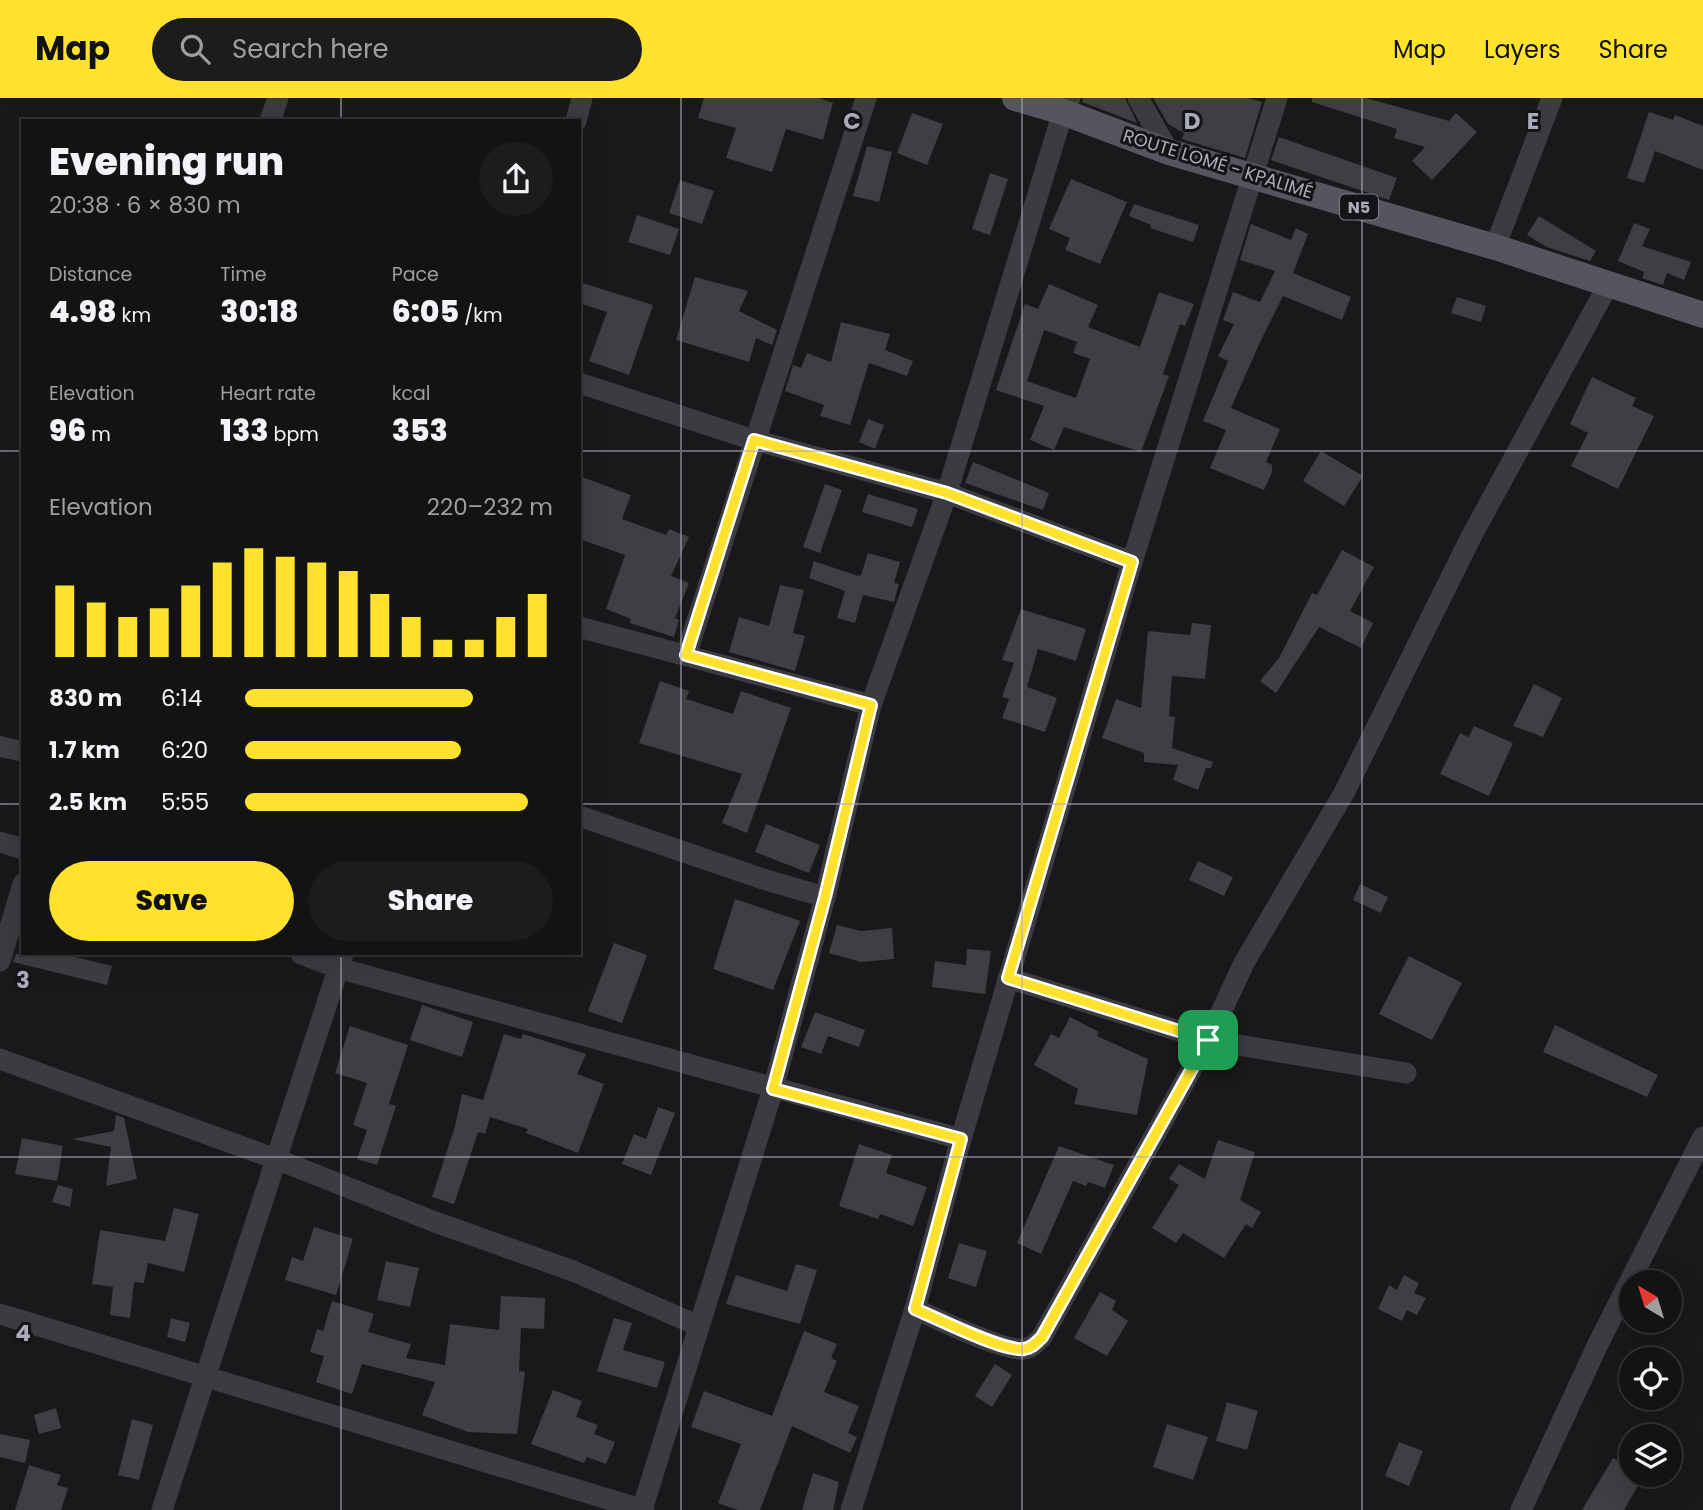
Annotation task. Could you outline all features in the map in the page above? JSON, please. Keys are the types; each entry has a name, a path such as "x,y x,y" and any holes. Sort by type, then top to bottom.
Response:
{"main road":[{"name":"ROUTE LOMÉ - KPALIMÉ","path":"1015,98 1066,105 1169,152 1495,247 1702,312"}],"street":[{"path":"271,119 278,98"},
{"path":"577,119 582,98"},
{"path":"686,655 866,98"},
{"path":"1138,98 1169,152"},
{"path":"851,1510 915,1309 961,1139 1132,562 1277,98"},
{"path":"1495,247 1552,98"},
{"path":"0,1314 169,1367 204,1374 642,1510 773,1089 825,897 871,705 947,493 1066,105"},
{"path":"915,1309 966,1332 1022,1350 1033,1346 1042,1337 1208,1040 1244,963 1344,793 1471,537 1609,283"},
{"path":"581,384 754,440 947,493 1132,562"},
{"path":"581,628 871,705"},
{"path":"581,817 763,879 825,897"},
{"path":"0,842 21,848"},
{"path":"0,961 21,891"},
{"path":"307,955 340,961 773,1089 961,1139"},
{"path":"162,1510 340,961"},
{"path":"1008,978 1208,1040 1406,1073"},
{"path":"0,1059 573,1271 699,1326"},
{"path":"1521,1510 1598,1344 1703,1137"}],"building":[{"path":"704,98 819,98 833,103 823,140 786,129 772,172 726,158 736,128 698,118"},
{"path":"1083,98 1125,98 1137,123 1082,102"},
{"path":"1153,98 1248,98 1262,102 1245,158 1182,139 1184,133 1168,124"},
{"path":"1312,98 1366,98 1449,121 1456,113 1477,132 1432,180 1412,161 1425,147 1394,138 1397,129 1312,102"},
{"path":"1649,112 1673,120 1675,115 1703,126 1703,170 1655,151 1644,183 1627,178"},
{"path":"912,113 943,124 927,165 897,153"},
{"path":"1279,137 1397,178 1389,200 1271,160"},
{"path":"867,146 892,152 879,202 853,196"},
{"path":"990,173 1008,179 990,235 972,229"},
{"path":"1071,179 1127,202 1100,264 1065,250 1070,238 1049,229"},
{"path":"680,180 714,191 702,224 669,213"},
{"path":"1134,204 1199,225 1193,242 1150,228 1151,225 1129,216"},
{"path":"637,215 679,229 670,255 628,242"},
{"path":"1539,216 1596,251 1590,261 1547,247 1527,235"},
{"path":"1634,223 1650,229 1642,246 1691,262 1684,280 1667,273 1663,285 1642,278 1644,272 1618,261"},
{"path":"1251,224 1291,240 1296,228 1308,234 1293,273 1351,297 1342,320 1283,296 1260,342 1231,408 1280,429 1266,462 1272,465 1272,472 1264,490 1210,468 1226,430 1203,421 1228,361 1218,356 1234,324 1223,320 1233,292 1260,302 1275,271 1240,260"},
{"path":"695,277 748,291 739,311 777,330 772,345 756,338 749,362 676,340"},
{"path":"581,283 653,305 629,375 589,361 607,312 581,304"},
{"path":"1049,284 1098,305 1088,327 1140,347 1159,292 1194,304 1185,326 1180,324 1163,374 1169,376 1141,452 1064,427 1054,450 1030,440 1044,406 996,390 1025,304 1038,309","holes":["1044,330 1077,342 1073,353 1090,359 1076,398 1027,381"]},
{"path":"1457,297 1486,306 1481,322 1451,313"},
{"path":"841,322 890,334 885,350 913,361 907,376 869,363 850,425 820,416 824,405 785,391 793,365 801,368 807,353 831,362"},
{"path":"1592,377 1636,398 1632,406 1654,416 1618,489 1571,466 1588,433 1570,424"},
{"path":"868,419 884,425 875,449 859,442"},
{"path":"1321,451 1363,476 1344,506 1303,481"},
{"path":"973,462 1049,493 1043,510 965,483"},
{"path":"581,477 631,495 622,519 666,535 669,529 689,537 671,576 689,583 675,618 679,620 674,637 630,623 631,619 606,609 625,555 581,540"},
{"path":"825,484 842,490 820,553 803,547"},
{"path":"868,494 918,509 912,527 862,512"},
{"path":"1342,550 1374,567 1350,611 1373,623 1361,648 1319,627 1276,693 1260,681 1279,658 1312,593 1317,595"},
{"path":"868,553 900,562 894,583 899,584 894,602 863,595 855,623 837,618 845,591 809,578 814,561 858,576 861,575"},
{"path":"780,585 804,590 793,633 805,636 795,671 729,652 739,617 769,626"},
{"path":"1021,609 1086,629 1076,661 1038,649 1027,687 1057,698 1045,732 1002,718 1009,699 1002,697 1014,663 1002,660"},
{"path":"1192,623 1211,625 1205,679 1172,676 1169,716 1175,717 1172,748 1213,762 1211,768 1206,768 1198,790 1173,780 1178,765 1144,762 1144,753 1102,738 1116,699 1141,708 1148,631 1190,635"},
{"path":"660,681 689,691 686,699 733,714 741,691 791,708 747,833 722,823 742,774 639,743"},
{"path":"1534,684 1562,698 1543,737 1513,726"},
{"path":"1474,726 1513,743 1489,796 1440,774 1460,733 1469,737"},
{"path":"0,736 21,741 21,762 0,757"},
{"path":"766,824 820,845 809,873 755,852"},
{"path":"1198,861 1233,877 1224,896 1189,880"},
{"path":"1360,884 1388,897 1381,913 1353,900"},
{"path":"735,899 800,921 773,990 713,969"},
{"path":"837,925 861,931 892,928 894,959 861,962 829,953"},
{"path":"614,943 647,955 622,1023 588,1011"},
{"path":"967,949 991,951 985,994 932,987 935,961 966,965"},
{"path":"16,954 67,955 112,966 107,985 13,962"},
{"path":"1409,956 1462,983 1432,1040 1379,1014"},
{"path":"422,1005 473,1022 462,1057 410,1040"},
{"path":"815,1012 865,1030 859,1047 828,1036 821,1054 801,1047"},
{"path":"1070,1017 1099,1032 1097,1036 1148,1059 1137,1115 1074,1104 1078,1089 1034,1065 1051,1034 1059,1038"},
{"path":"1555,1025 1658,1075 1647,1097 1543,1052"},
{"path":"350,1026 408,1045 389,1104 396,1106 377,1165 357,1159 367,1130 353,1125 367,1083 335,1073"},
{"path":"504,1034 521,1039 523,1034 586,1054 577,1074 604,1084 578,1153 526,1133 528,1129 490,1117 485,1134 478,1132 454,1204 432,1197 455,1126 462,1094 483,1100"},
{"path":"658,1107 675,1113 651,1175 622,1164 634,1134 646,1139"},
{"path":"116,1115 124,1118 137,1179 106,1186 111,1147 72,1139 114,1131"},
{"path":"22,1138 63,1146 57,1181 15,1174"},
{"path":"1218,1140 1255,1152 1240,1200 1261,1212 1252,1228 1246,1224 1224,1258 1183,1233 1176,1243 1152,1228 1179,1185 1169,1179 1179,1164 1205,1179"},
{"path":"859,1144 892,1155 886,1173 927,1187 913,1226 880,1214 878,1219 839,1206"},
{"path":"1059,1146 1114,1165 1105,1188 1088,1182 1086,1186 1073,1181 1041,1254 1017,1243"},
{"path":"58,1185 73,1189 70,1207 52,1202"},
{"path":"174,1208 199,1214 184,1272 148,1263 144,1283 134,1282 130,1318 110,1315 113,1287 92,1284 100,1230 165,1241"},
{"path":"314,1227 353,1239 336,1295 285,1280 292,1257 303,1261"},
{"path":"959,1243 987,1251 976,1287 948,1278"},
{"path":"386,1261 419,1268 410,1307 377,1300"},
{"path":"796,1264 817,1270 800,1324 726,1304 736,1275 787,1291"},
{"path":"1404,1275 1419,1283 1414,1293 1426,1298 1417,1315 1407,1310 1402,1321 1378,1309 1389,1285 1397,1290"},
{"path":"1100,1292 1116,1301 1112,1310 1128,1321 1107,1356 1074,1338"},
{"path":"501,1296 545,1298 544,1329 521,1328 519,1371 525,1372 517,1434 468,1432 422,1415 435,1382 362,1364 352,1394 316,1382 324,1356 310,1352 317,1329 323,1331 332,1301 374,1314 368,1332 411,1344 406,1358 445,1365 450,1324 499,1330"},
{"path":"171,1318 190,1323 185,1342 167,1337"},
{"path":"614,1318 632,1323 623,1350 665,1362 657,1388 597,1371"},
{"path":"804,1331 837,1344 831,1358 837,1361 824,1392 859,1406 848,1433 857,1437 850,1453 792,1426 760,1510 738,1510 718,1503 741,1444 691,1427 704,1391 772,1416"},
{"path":"995,1364 1012,1375 992,1407 975,1396"},
{"path":"553,1390 582,1401 576,1417 598,1425 594,1434 615,1442 606,1464 587,1457 584,1463 531,1444"},
{"path":"1227,1402 1258,1411 1247,1450 1216,1441"},
{"path":"56,1408 61,1428 39,1434 34,1415"},
{"path":"132,1419 153,1425 139,1480 118,1475"},
{"path":"1167,1424 1208,1437 1193,1480 1153,1467"},
{"path":"0,1434 30,1440 25,1463 0,1457"},
{"path":"1399,1442 1423,1451 1409,1486 1385,1476"},
{"path":"1613,1458 1619,1461 1619,1487 1637,1487 1624,1510 1582,1510"},
{"path":"29,1465 61,1475 57,1485 68,1488 61,1510 15,1510"},
{"path":"813,1473 839,1482 833,1510 802,1510"}],"route":[{"path":"754,440 947,493 1132,562 1008,978 1208,1040 1080,1273 1042,1337 1033,1346 1022,1350 966,1332 915,1309 961,1139 773,1089 825,897 871,705 686,655 754,440"}]}
